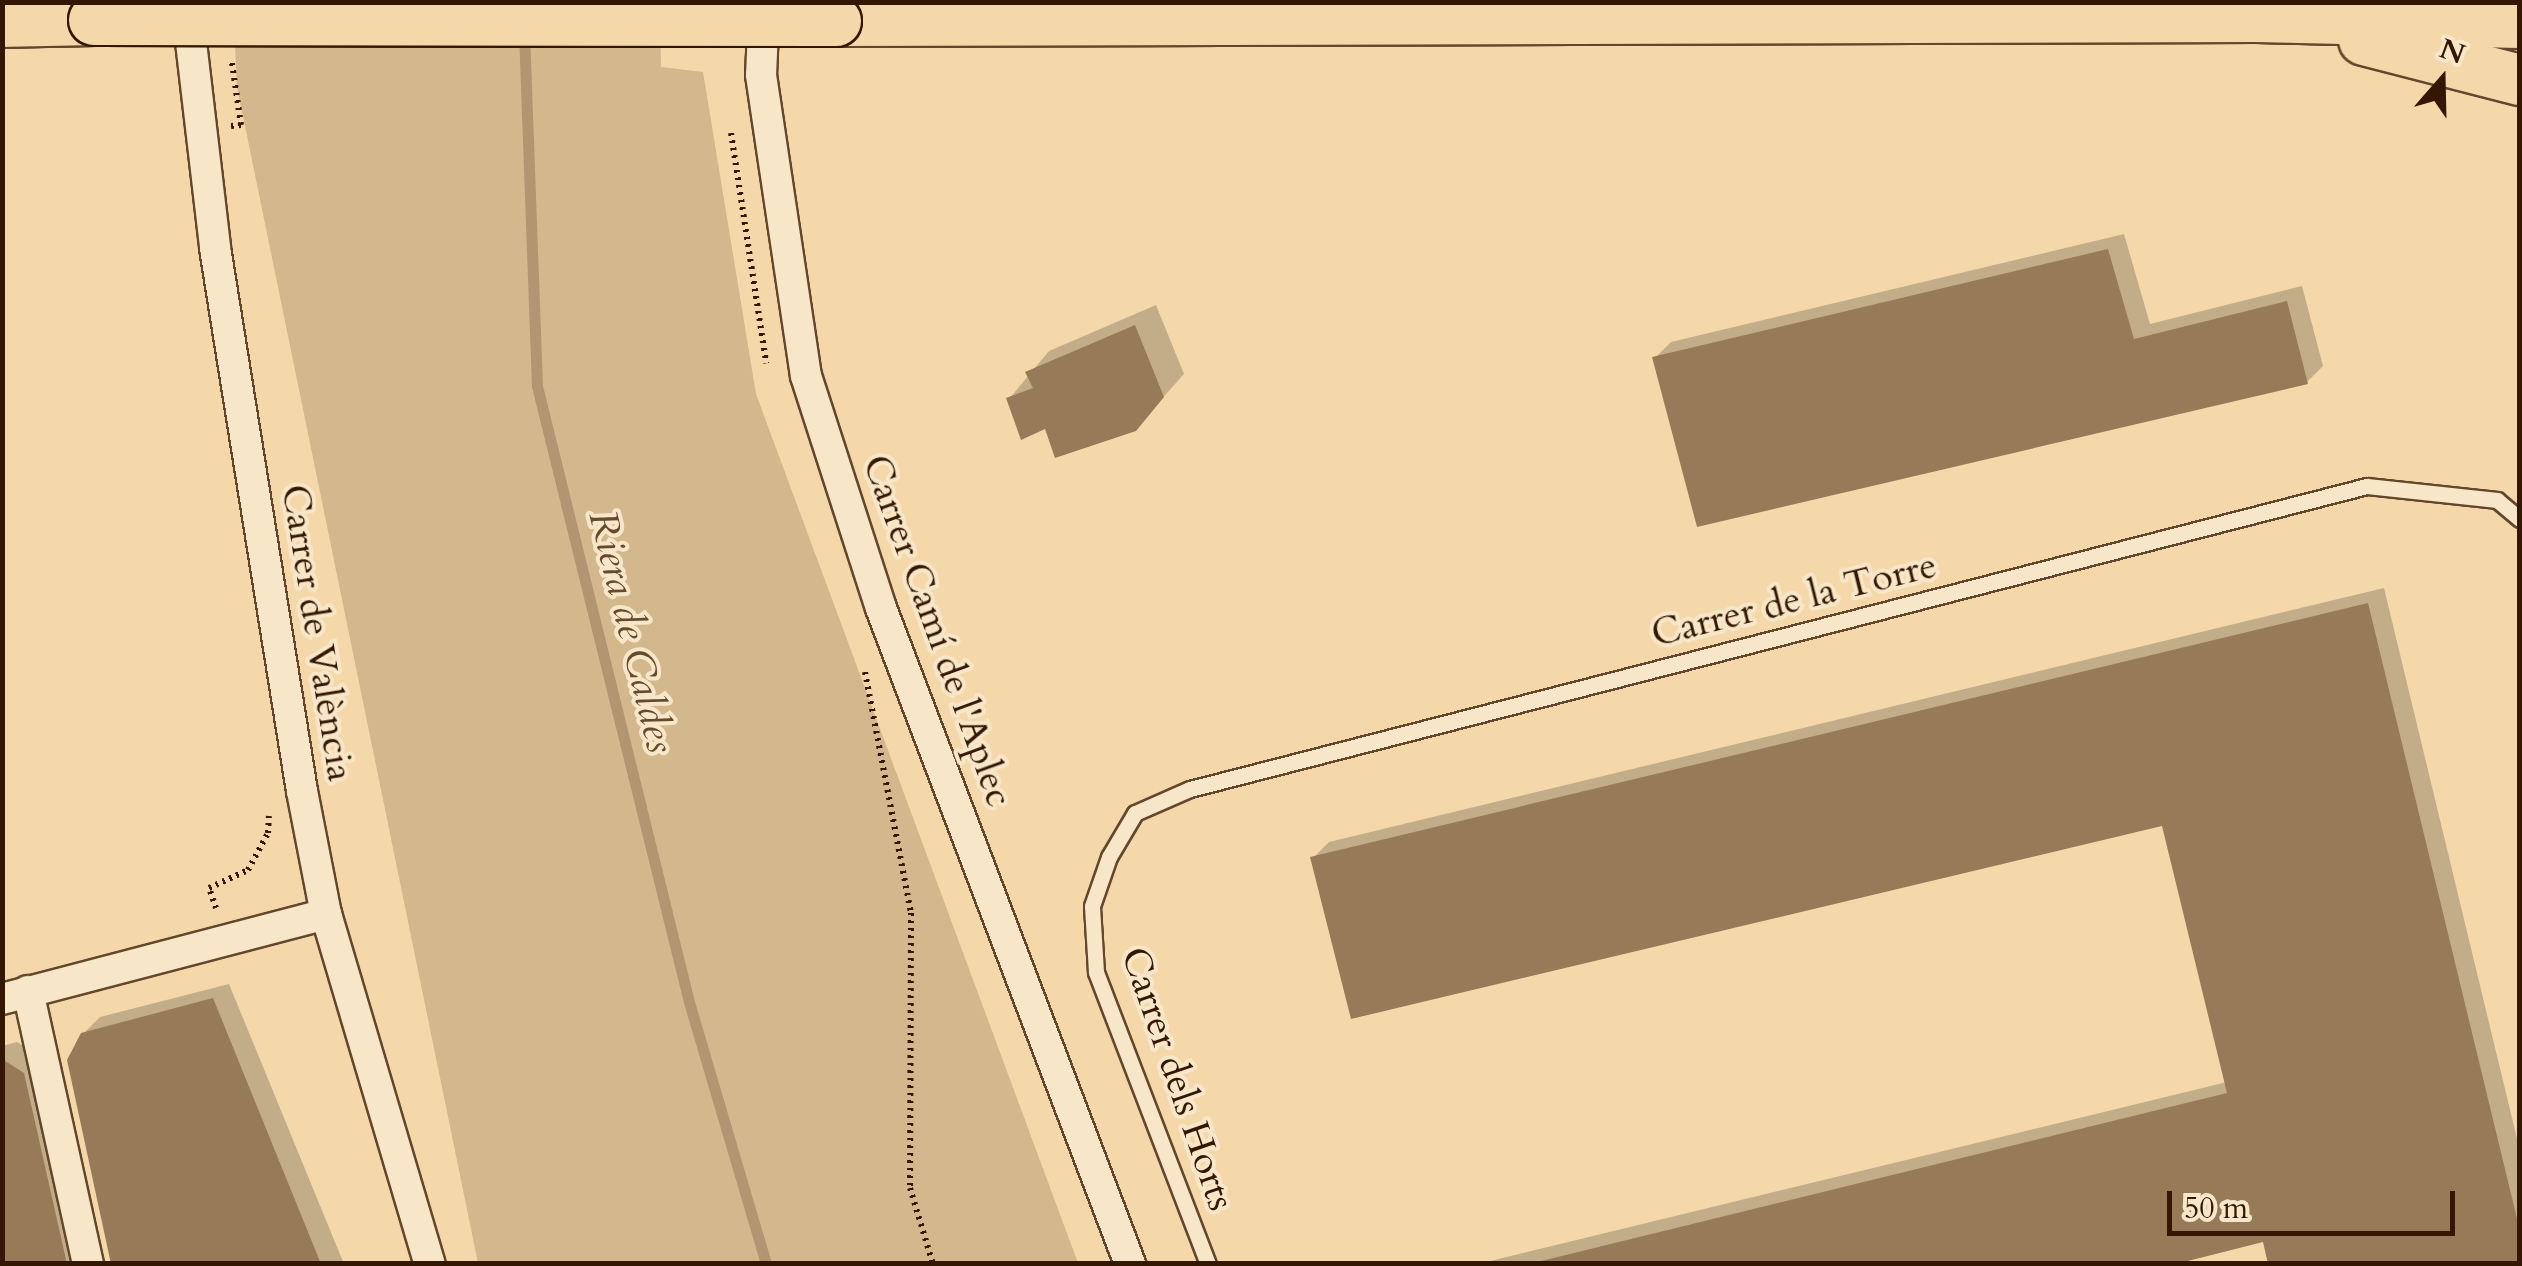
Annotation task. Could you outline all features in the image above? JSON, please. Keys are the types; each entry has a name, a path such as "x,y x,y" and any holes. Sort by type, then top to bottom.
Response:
{"highway":[{"path":"2256,17 2520,80"},
{"path":"2,22 2256,17 2520,23"}],"street":[{"name":"Carrer de València","path":"186,2 215,248 326,914 430,1264"},
{"name":"Carrer Camí de l'Aplec","path":"764,2 761,75 806,376 882,608 1130,1264"},
{"path":"88,1264 15,995 326,914"}],"lane":[{"name":"Carrer de la Torre","path":"1109,857 1135,814 1190,788 2367,486 2497,500 2520,519"},
{"name":"Carrer dels Horts","path":"1109,857 1092,906 1096,972 1208,1264"}],"path":[{"path":"863,661 910,913 910,1188 932,1264"}],"shaded area":[{"path":"233,3 660,3 661,67 703,72 756,394 1078,1263 478,1263 237,87"}],"building":[{"path":"2108,249 2134,339 2287,301 2308,384 1697,527 1652,357"},
{"path":"1135,325 1164,397 1136,431 1055,458 1045,429 1021,440 1006,398 1033,388 1025,372"},
{"path":"2368,603 2520,1231 2520,1264 2268,1264 2263,1242 2176,1264 1529,1264 2227,1093 2162,826 1351,1019 1310,857"},
{"path":"213,998 321,1264 111,1264 67,1060 81,1033"},
{"path":"2,1059 24,1073 67,1264 2,1264"}],"waterway":[{"name":"Riera de Caldes","path":"524,32 537,386 689,1002 766,1264"}]}
